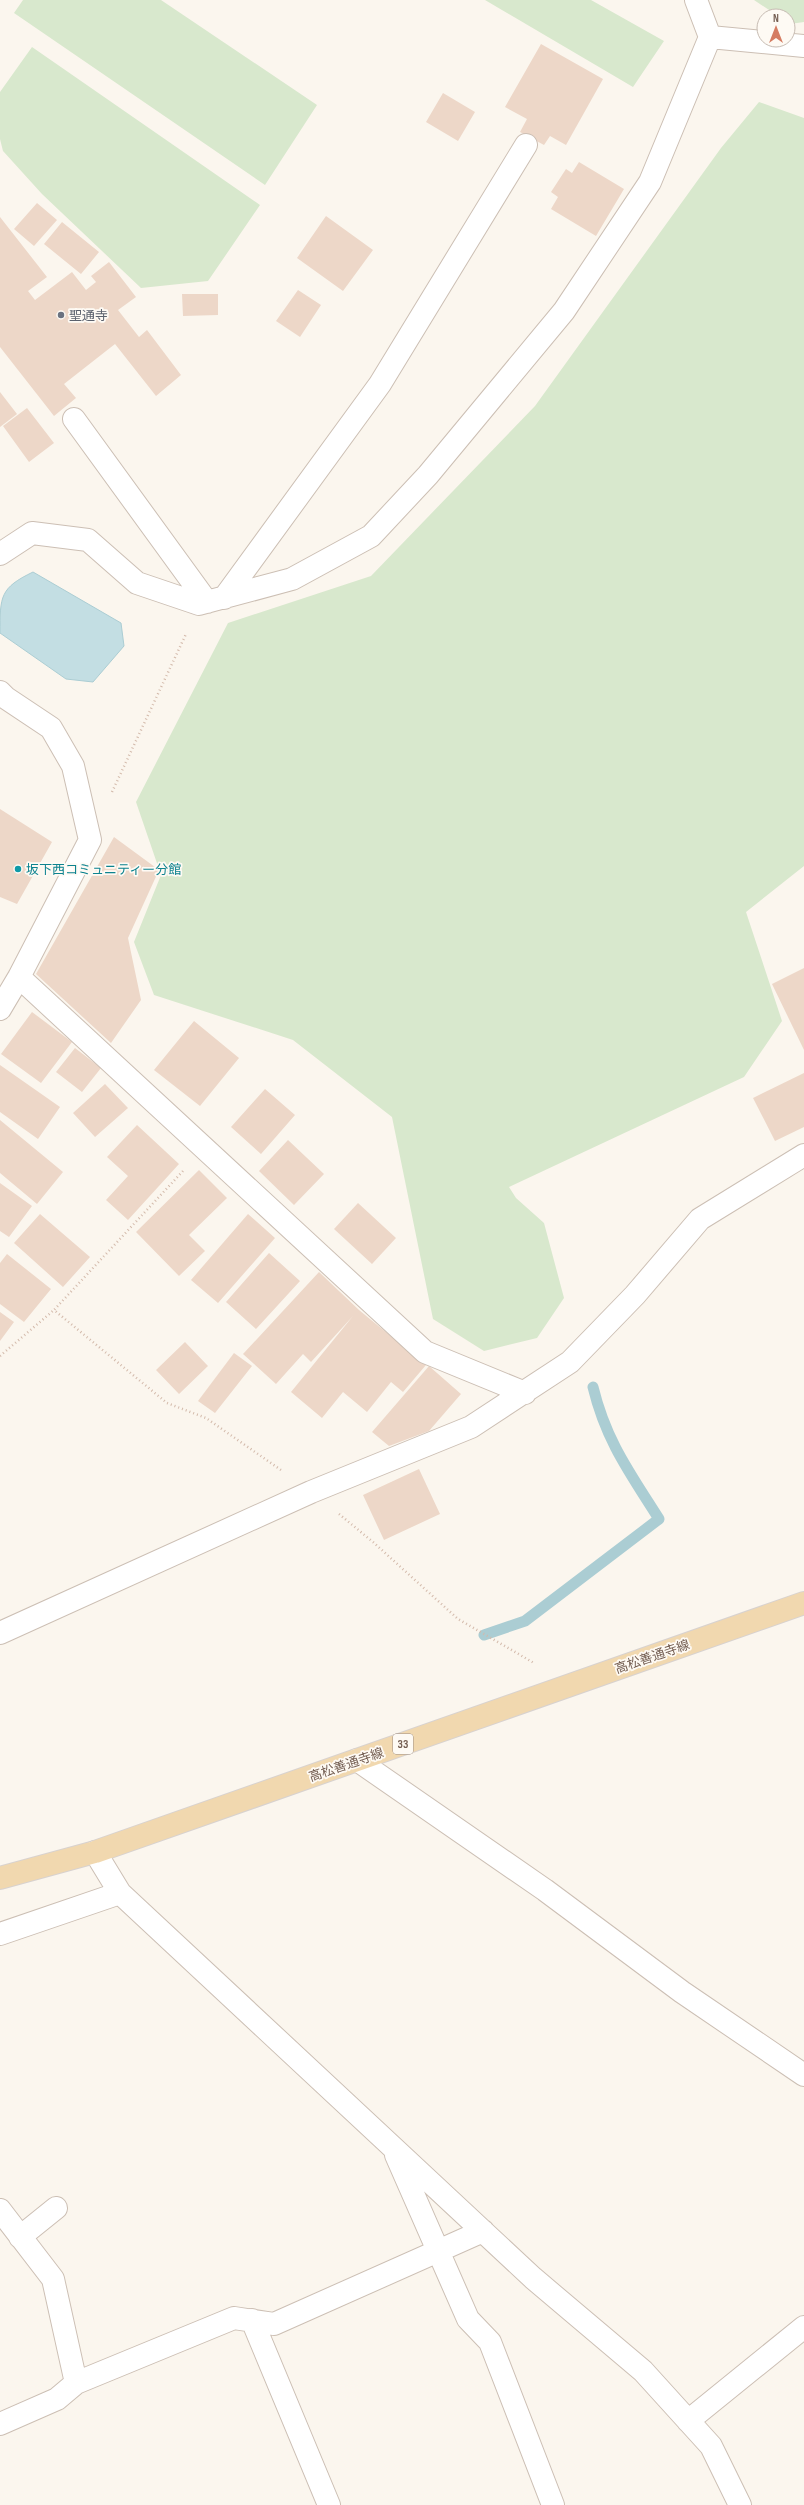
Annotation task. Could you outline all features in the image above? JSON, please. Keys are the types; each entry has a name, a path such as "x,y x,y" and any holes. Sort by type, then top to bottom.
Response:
{"main road":[{"name":"高松善通寺線","path":"0,1878 95,1852 804,1603"}],"street":[{"path":"0,554 32,533 88,540 137,583 210,601 292,579 371,536 428,475 564,310 650,182 710,37 696,0"},
{"path":"710,37 804,46"},
{"path":"210,601 380,384 526,145"},
{"path":"74,419 210,601"},
{"path":"0,692 6,698 51,728 73,766 90,840 20,977 0,1009"},
{"path":"20,977 425,1352 525,1393"},
{"path":"0,1633 311,1492 471,1427 525,1393 570,1362 635,1295 700,1219 804,1155"},
{"path":"357,1760 545,1890 682,1992 804,2075"},
{"path":"95,1852 120,1893 533,2278 643,2371 711,2446 740,2505"},
{"path":"0,1934 120,1893"},
{"path":"392,2146 468,2319 490,2342 553,2505"},
{"path":"20,2237 56,2208"},
{"path":"0,2210 53,2279 76,2383"},
{"path":"0,2424 57,2399 76,2383 234,2318 274,2324 483,2231"},
{"path":"252,2320 329,2505"},
{"path":"688,2421 804,2327"}],"path":[{"path":"90,840 210,601"},
{"path":"0,1356 54,1310 204,1149"},
{"path":"54,1310 167,1403 206,1418 311,1492 373,1542 458,1619 535,1663"}],"green space":[{"path":"23,0 161,0 317,105 265,185 14,13"},
{"path":"485,0 591,0 664,41 633,87"},
{"path":"754,0 804,0 804,22 796,23 796,8 766,8"},
{"path":"32,47 260,205 208,281 141,288 42,194 3,151 0,139 0,92"},
{"path":"759,102 804,118 804,866 746,912 782,1021 744,1077 509,1187 516,1198 544,1223 564,1298 537,1338 484,1351 433,1319 392,1117 293,1040 154,995 134,942 161,875 136,802 228,623 371,576 535,406 721,148"}],"water":[{"path":"33,572 121,623 124,646 93,682 66,679 0,633 1,610 4,595 14,583"}],"building":[{"path":"541,44 603,79 566,145 550,136 544,145 520,132 527,119 505,107"},
{"path":"443,93 475,112 458,141 426,122"},
{"path":"579,162 624,189 596,236 551,209 558,197 551,192 566,169 572,173"},
{"path":"37,203 57,220 34,246 14,229"},
{"path":"326,216 373,250 343,291 297,258"},
{"name":"聖通寺","path":"0,217 47,277 28,291 35,300 72,272 86,290 96,282 91,276 109,262 136,297 118,310 139,337 147,330 181,375 156,396 115,344 64,384 76,398 54,416 0,347"},
{"path":"62,222 99,252 81,274 44,244"},
{"path":"298,290 321,305 300,337 276,321"},
{"path":"182,294 218,294 218,315 183,316"},
{"path":"0,392 17,414 0,427"},
{"path":"27,408 54,443 29,462 3,426"},
{"name":"坂下西コミュニティー分館","path":"0,809 52,842 17,904 0,897"},
{"path":"114,837 159,870 128,938 141,1000 111,1043 36,974"},
{"path":"804,968 804,1050 772,984"},
{"path":"32,1012 72,1042 41,1083 1,1054"},
{"path":"194,1021 239,1058 200,1106 154,1070"},
{"path":"75,1048 101,1068 82,1092 56,1072"},
{"path":"0,1065 60,1107 38,1139 0,1112"},
{"path":"804,1073 804,1127 775,1141 753,1098"},
{"path":"105,1084 128,1108 95,1137 73,1113"},
{"path":"265,1089 295,1115 261,1154 231,1127"},
{"path":"0,1120 63,1172 37,1204 0,1173"},
{"path":"137,1125 179,1164 128,1220 106,1200 128,1176 107,1157"},
{"path":"288,1140 324,1174 294,1205 259,1171"},
{"path":"199,1170 227,1198 189,1235 205,1251 179,1276 136,1232"},
{"path":"0,1183 32,1206 9,1237 0,1231"},
{"path":"358,1203 396,1238 372,1264 334,1229"},
{"path":"40,1214 90,1257 63,1287 14,1243"},
{"path":"248,1214 275,1238 218,1303 191,1280"},
{"path":"269,1253 300,1281 256,1329 226,1302"},
{"path":"7,1254 51,1289 24,1322 0,1304 0,1263"},
{"path":"319,1272 359,1310 426,1365 403,1392 391,1382 367,1412 343,1392 322,1418 291,1392 353,1316 311,1362 303,1354 276,1384 243,1354"},
{"path":"0,1312 14,1322 0,1341"},
{"path":"185,1342 208,1366 179,1394 156,1370"},
{"path":"234,1353 252,1366 215,1413 198,1401"},
{"path":"429,1366 461,1394 429,1431 389,1446 372,1432"},
{"path":"419,1469 440,1514 384,1540 363,1495"}],"waterway":[{"path":"484,1635 525,1621 659,1519 620,1456 605,1424 593,1387"}],"place":[{"name":"聖通寺","path":"61,315"},
{"name":"坂下西コミュニティー分館","path":"18,869"}]}
